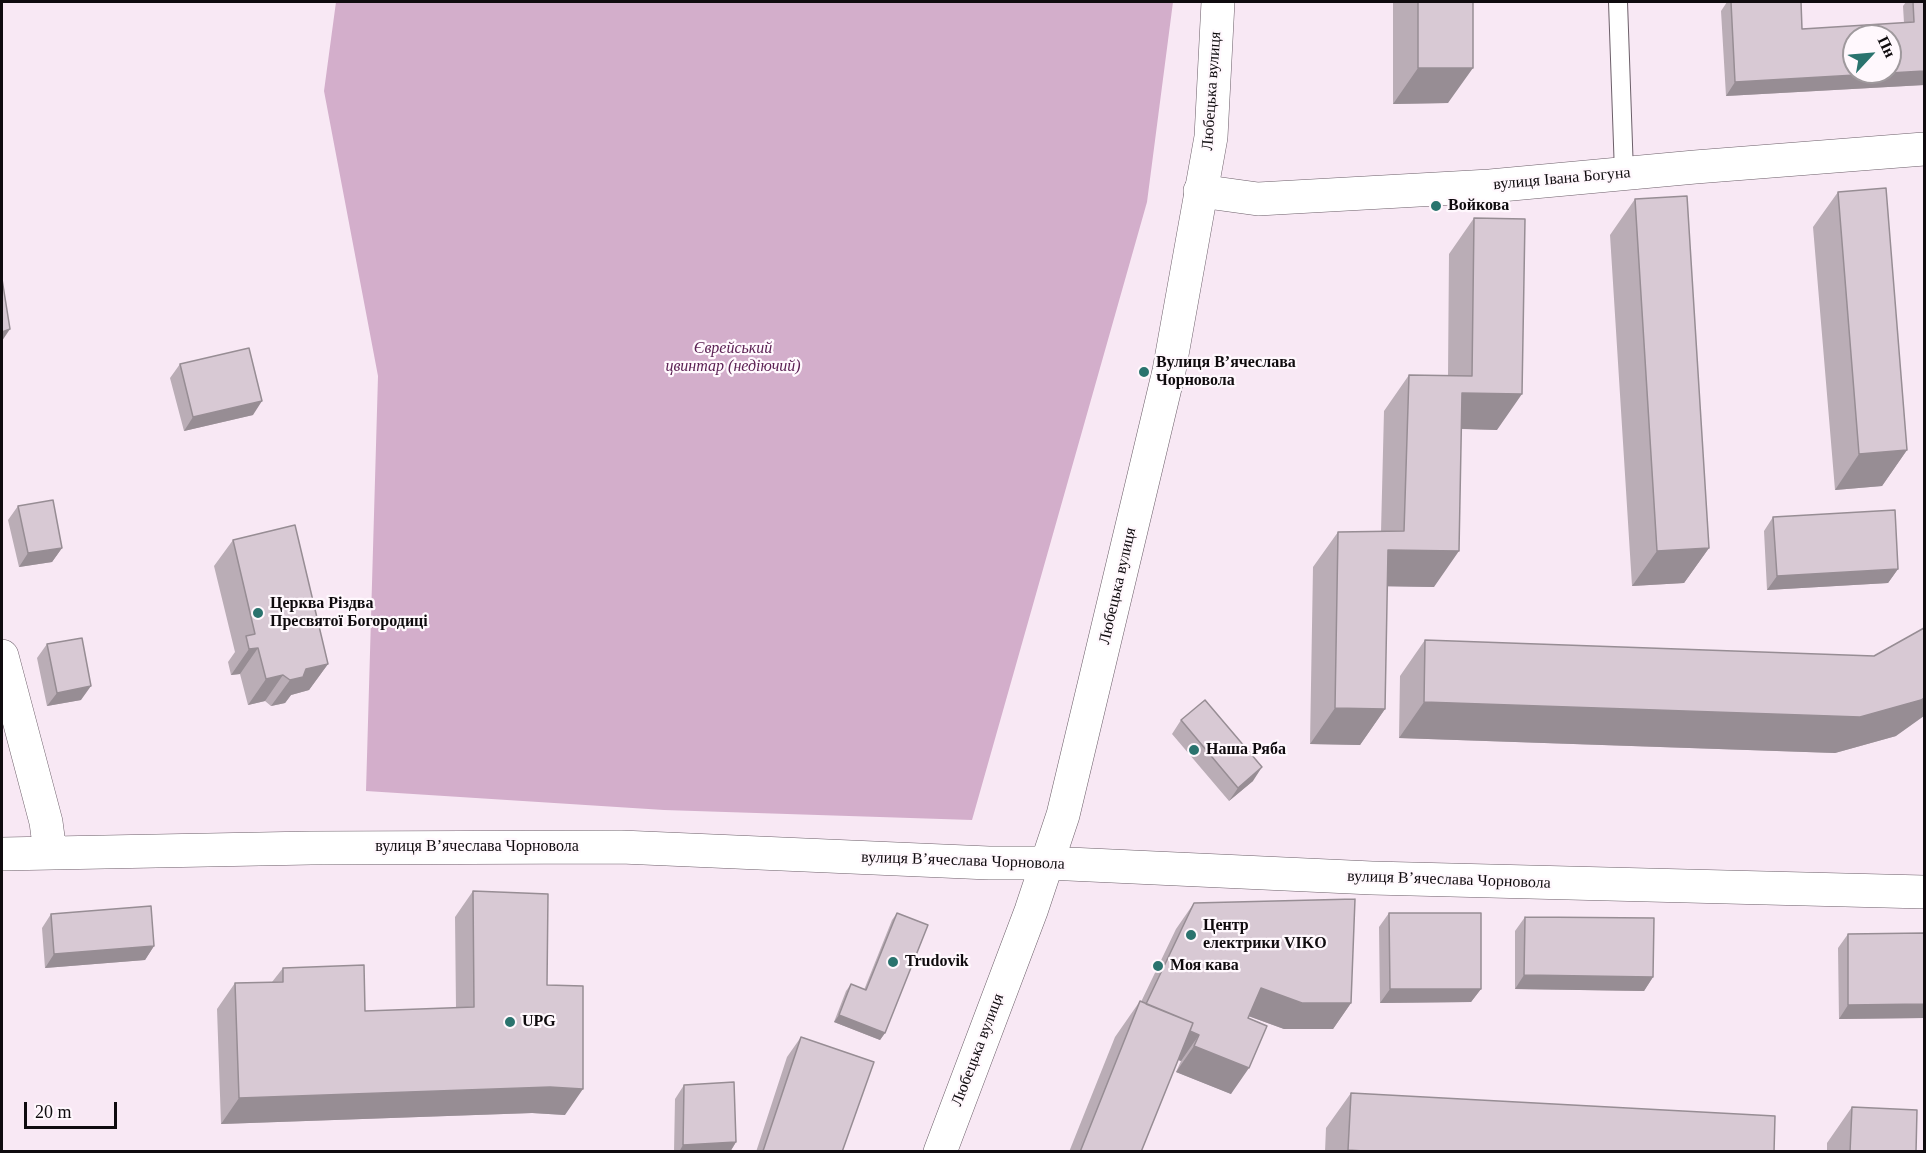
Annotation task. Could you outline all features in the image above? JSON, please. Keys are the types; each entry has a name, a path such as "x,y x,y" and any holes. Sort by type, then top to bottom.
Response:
{"main road":[{"name":"Любецька вулиця","path":"940,1152 1031,911 1063,816 1169,371 1211,137 1218,2"},
{"name":"вулиця Івана Богуна","path":"1200,191 1258,199 1523,183 1924,149"},
{"path":"2,657 46,822 50,852"},
{"name":"вулиця Вʼячеслава Чорновола","path":"2,854 311,848 621,847 1372,878 1924,892"}],"lane":[{"path":"1618,2 1624,173"}],"green space":[{"name":"Єврейський цвинтар (недіючий)","path":"336,2 1173,2 1147,202 972,820 664,810 366,791 378,376 324,91"}],"building":[{"path":"1418,2 1473,2 1473,68 1418,68"},
{"path":"1731,2 1801,2 1802,29 1842,26 1842,76 1735,82"},
{"path":"1913,2 1924,2 1924,71 1902,72 1902,24 1882,24 1914,22"},
{"path":"1886,188 1907,450 1859,454 1838,192"},
{"path":"1687,196 1709,548 1657,551 1635,199"},
{"path":"1474,218 1525,219 1522,394 1462,393 1459,551 1388,550 1385,709 1335,708 1338,532 1404,531 1409,375 1472,376"},
{"path":"2,279 10,329 2,332"},
{"path":"249,348 262,401 193,417 180,364"},
{"path":"53,500 62,548 28,553 18,506"},
{"path":"1895,510 1898,569 1777,576 1773,517"},
{"path":"295,525 328,664 306,669 303,677 290,680 283,675 266,679 258,648 249,649 246,636 255,634 233,540"},
{"path":"1924,628 1924,698 1860,717 1424,702 1425,640 1874,656"},
{"path":"82,638 91,686 57,693 47,644"},
{"path":"1205,700 1262,767 1238,788 1181,720"},
{"path":"473,891 548,894 547,985 583,986 583,1089 550,1087 239,1098 235,983 283,982 283,968 364,965 365,1011 474,1007"},
{"path":"1355,899 1351,1003 1302,1003 1261,988 1248,1018 1267,1026 1249,1068 1194,1046 1199,1035 1190,1031 1193,1023 1146,1004 1194,903"},
{"path":"151,906 154,946 54,954 51,914"},
{"name":"Trudovik","path":"897,913 928,925 885,1033 839,1015 851,984 866,990"},
{"path":"1389,913 1481,913 1481,989 1390,989"},
{"path":"1525,917 1654,918 1653,977 1524,975"},
{"path":"1924,933 1924,1004 1848,1005 1848,934"},
{"path":"1140,1001 1193,1023 1141,1152 1080,1152"},
{"path":"801,1037 874,1062 842,1152 763,1151"},
{"path":"734,1082 736,1142 683,1145 684,1085"},
{"path":"1351,1093 1775,1116 1774,1152 1380,1152 1348,1150"},
{"path":"1852,1107 1917,1110 1916,1152 1850,1152"}],"place":[{"name":"Войкова","path":"1436,206"},
{"name":"Вулиця В’ячеслава Чорновола","path":"1144,372"},
{"name":"Церква Різдва Пресвятої Богородиці","path":"258,613"},
{"name":"Наша Ряба","path":"1194,750"},
{"name":"Центр електрики VIKO","path":"1191,935"},
{"name":"Trudovik","path":"893,962"},
{"name":"Моя кава","path":"1158,966"},
{"name":"UPG","path":"510,1022"}]}
